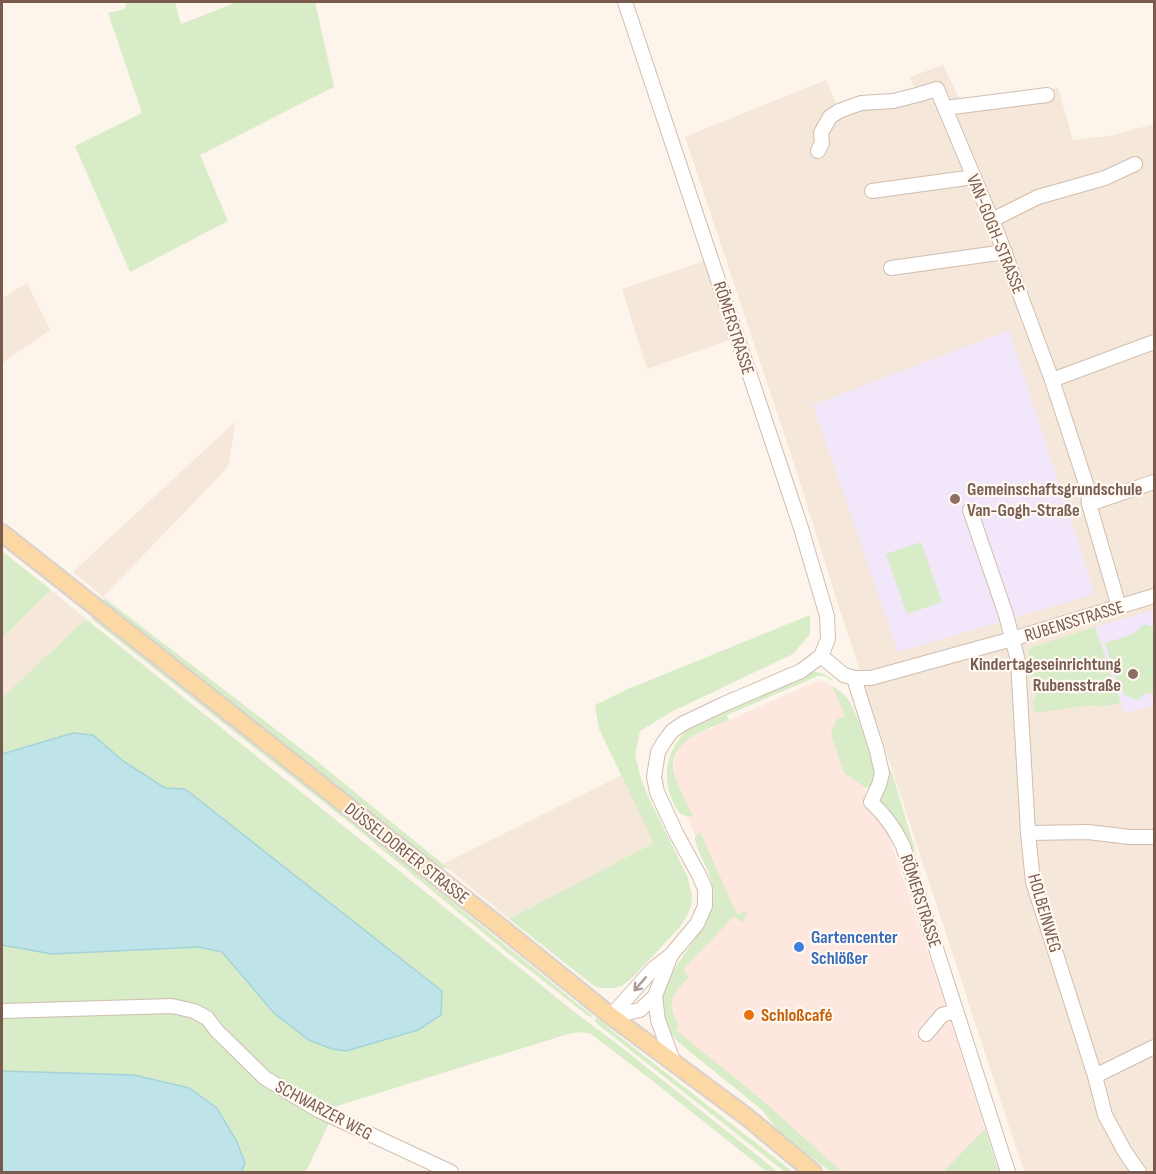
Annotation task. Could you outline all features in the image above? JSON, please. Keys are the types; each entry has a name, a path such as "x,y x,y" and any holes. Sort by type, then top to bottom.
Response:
{"main road":[{"name":"DÜSSELDORFER STRASSE","path":"2,533 611,1016 747,1118 813,1173"}],"street":[{"name":"RÖMERSTRASSE","path":"625,2 801,528 827,616 828,639 821,656"},
{"name":"VAN-GOGH-STRASSE","path":"818,151 822,143 821,133 830,117 839,111 861,103 893,101 937,89 1005,252 1052,380 1088,490 1089,504 1119,607"},
{"path":"945,108 1047,95"},
{"path":"992,220 1038,197 1105,178 1136,164"},
{"path":"872,191 974,177"},
{"path":"891,268 1005,252"},
{"path":"1052,380 1155,342"},
{"path":"1089,504 1155,482"},
{"name":"HOLBEINWEG","path":"970,510 1006,615 1018,668 1033,882 1095,1076 1105,1115 1138,1173"},
{"name":"RUBENSSTRASSE","path":"854,678 871,678 1155,596"},
{"path":"611,1016 652,969 671,955 697,924 705,906 705,889 657,792 654,777 658,752 672,732 684,723 724,704 801,671 821,656 844,675 854,678"},
{"name":"RÖMERSTRASSE","path":"854,678 882,773 871,802 894,827 903,846 1008,1173"},
{"path":"1028,833 1088,832 1130,837 1155,837"},
{"path":"611,1016 640,1010 655,996 671,955"},
{"path":"655,996 658,1020 673,1061"},
{"name":"SCHWARZER WEG","path":"2,1011 172,1006 194,1011 207,1018 217,1031 265,1078 318,1110 451,1173"},
{"path":"926,1034 942,1015 956,1011"},
{"path":"1095,1076 1155,1047"}],"shaded area":[{"path":"943,65 960,100 1058,88 1073,140 1110,136 1154,124 1154,1172 1024,1172 794,463 685,137 826,80 836,104 846,100 915,90 910,77"},
{"path":"704,261 729,340 647,369 622,289"},
{"path":"27,283 50,330 2,363 2,298"},
{"name":"Gemeinschaftsgrundschule Van-Gogh-Straße","path":"1009,330 1095,594 898,652 813,405"},
{"path":"236,421 228,467 103,597 73,572"},
{"path":"51,590 86,619 3,697 2,638"},
{"name":"Kindertageseinrichtung Rubensstraße","path":"1154,610 1154,706 1124,713 1095,627"},
{"path":"819,680 832,686 841,698 866,788 863,805 888,832 985,1129 981,1141 950,1172 837,1172 671,1026 670,986 726,907 674,787 674,759 680,746 691,737"},
{"path":"622,775 655,843 509,919 443,864"}],"green space":[{"path":"126,2 175,2 181,24 237,2 315,2 334,87 200,155 228,221 130,272 75,146 142,113 108,13 125,9"},
{"path":"921,542 942,602 907,614 886,554"},
{"path":"2,551 51,590 2,638"},
{"path":"103,597 313,758 449,869 435,864 107,606"},
{"path":"810,615 810,634 793,654 671,712 640,731 635,755 641,778 688,878 692,896 691,906 679,928 622,986 600,988 593,985 509,919 654,843 599,729 595,705 628,689"},
{"path":"93,616 317,790 593,1016 588,1016 514,958 351,824 94,621 91,617"},
{"path":"86,619 577,1014 778,1172 767,1172 591,1034 582,1032 568,1034 337,1106 306,1172 241,1172 245,1163 237,1142 218,1108 189,1088 134,1075 2,1071 2,945 52,954 199,947 222,952 274,1013 332,1049 346,1051 418,1030 441,1015 442,991 185,789 165,788 123,761 93,736 73,733 2,754 2,696"},
{"name":"Kindertageseinrichtung Rubensstraße","path":"1145,624 1154,627 1154,694 1146,693 1137,700 1124,695 1116,679 1105,643 1131,635"},
{"path":"1095,627 1121,703 1034,713 1033,699 1036,699 1028,656 1029,650 1032,647"},
{"path":"814,672 825,674 833,680 818,676 727,715 729,720 684,743 674,759 673,769 693,816 680,813 669,792 667,773 671,754 681,737 706,719"},
{"path":"832,686 851,704 864,736 875,776 868,788 844,773 831,734 836,720 845,716"},
{"path":"888,769 892,773 917,856 894,817 881,801 887,784"},
{"path":"700,832 737,914 746,911 747,914 742,923 734,916 683,970 689,977 672,999 679,1026 676,1030 761,1099 842,1172 831,1172 789,1140 762,1110 678,1042 664,1022 661,1004 671,974 700,931 713,902 711,879 695,841 695,837"},
{"path":"596,1017 793,1172 785,1172 596,1023"},
{"path":"985,1129 999,1172 943,1172"}],"water":[{"path":"73,733 93,735 123,761 165,788 185,789 442,991 441,1015 418,1030 346,1051 332,1049 309,1040 274,1013 222,952 199,947 52,954 2,945 2,754"},
{"path":"2,1071 134,1075 189,1088 217,1108 237,1142 245,1163 241,1172 2,1172"}],"place":[{"name":"Gemeinschaftsgrundschule Van-Gogh-Straße","path":"955,499"},
{"name":"Kindertageseinrichtung Rubensstraße","path":"1133,674"},
{"name":"Gartencenter Schlößer","path":"799,947"},
{"name":"Schloßcafé","path":"749,1015"}]}
